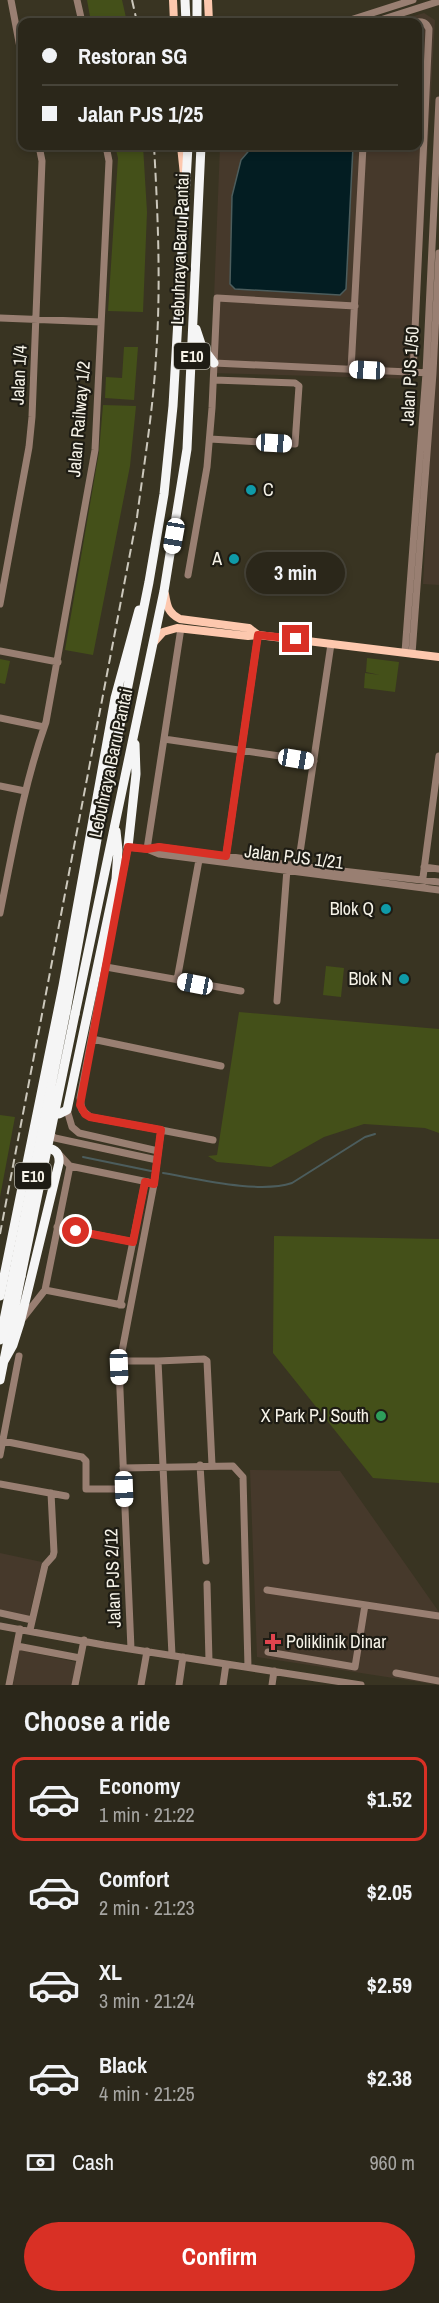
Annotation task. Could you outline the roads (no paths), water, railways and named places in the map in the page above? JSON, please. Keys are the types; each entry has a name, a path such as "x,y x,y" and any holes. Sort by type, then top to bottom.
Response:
{"highway":[{"path":"185,0 186,18"},
{"path":"196,0 198,18"},
{"name":"Lebuhraya Baru Pantai","path":"0,1340 66,1011 164,494 173,406 188,150"},
{"name":"Lebuhraya Baru Pantai","path":"0,1380 164,591 187,449 201,150"},
{"path":"194,324 202,347 214,363"},
{"path":"0,1296 42,1093 115,698 134,623 149,582"},
{"path":"128,847 136,774 135,729"},
{"path":"42,1093 50,1112 59,1114 67,1110 116,879 118,850 114,823"},
{"path":"4,1361 20,1323 59,1163 59,1154 52,1149 42,1147 32,1152 28,1161"}],"main road":[{"path":"173,0 174,18"},
{"path":"208,0 209,18"},
{"path":"181,150 185,182"},
{"path":"164,591 167,608 173,616 180,619 249,628 258,635"},
{"path":"153,642 163,632 172,628 181,628 439,657"}],"street":[{"path":"11,0 18,37"},
{"path":"77,0 80,18"},
{"path":"368,18 413,0"},
{"path":"387,18 437,2"},
{"path":"413,373 429,29 422,21"},
{"name":"Jalan PJS 1/50","path":"429,373 439,100"},
{"name":"Jalan 1/4","path":"0,604 29,447 37,320 42,161 40,150"},
{"name":"Jalan Railway 1/2","path":"0,913 25,791 39,736 44,727 58,662 95,450 110,161 107,150"},
{"path":"351,370 363,150"},
{"path":"419,228 436,229"},
{"name":"Jalan PJS 1/50","path":"408,653 439,253"},
{"path":"188,574 206,475 210,439 217,298 355,306"},
{"path":"0,318 101,322"},
{"path":"214,363 429,373"},
{"path":"210,439 295,444 299,386 295,383 214,380"},
{"path":"147,849 181,628"},
{"path":"226,856 258,635"},
{"path":"298,866 331,644"},
{"path":"0,651 58,662"},
{"path":"0,718 44,727"},
{"path":"164,739 314,762"},
{"path":"422,884 439,756"},
{"path":"0,786 25,791"},
{"path":"128,847 80,1098 82,1110 90,1117 213,1140"},
{"name":"Jalan PJS 1/21","path":"128,847 147,849 159,847 226,856 287,868 298,866 422,884 439,890"},
{"name":"Jalan PJS 1/21","path":"147,849 159,854 199,860 422,884 439,882"},
{"path":"177,980 199,860"},
{"path":"424,867 439,869"},
{"path":"276,1001 287,868"},
{"path":"106,967 241,991"},
{"path":"92,1039 221,1066"},
{"path":"42,1093 42,1126 56,1138 157,1160"},
{"path":"67,1110 72,1127 80,1133 158,1150"},
{"name":"Jalan PJS 2/12","path":"131,1649 119,1361 154,1184 161,1130"},
{"path":"59,1154 70,1166 154,1184"},
{"path":"20,1323 45,1290 70,1166"},
{"path":"120,1305 145,1182"},
{"path":"57,1227 133,1242"},
{"path":"45,1290 131,1307"},
{"path":"0,1455 19,1356"},
{"path":"119,1361 204,1359 207,1361 212,1465"},
{"path":"158,1361 172,1655"},
{"path":"3,1441 82,1457 86,1461 86,1489 124,1489"},
{"path":"200,1465 206,1561"},
{"path":"123,1468 234,1466 244,1478 249,1667"},
{"path":"0,1484 66,1496"},
{"path":"30,1630 45,1566 53,1557 54,1552 51,1493"},
{"path":"207,1584 209,1661"},
{"path":"267,1590 439,1616"},
{"path":"268,1652 355,1667 365,1605"},
{"path":"0,1613 32,1620"},
{"path":"0,1626 274,1671 323,1682 361,1685"},
{"path":"9,1685 20,1629"},
{"path":"75,1685 84,1640"},
{"path":"17,1646 80,1658"},
{"path":"141,1685 147,1651"},
{"path":"178,1685 183,1657"},
{"path":"223,1685 226,1664"},
{"path":"272,1685 274,1671"},
{"path":"396,1673 439,1681"}],"water":[{"path":"250,150 353,150 346,289 340,295 235,289 230,284 232,196 241,160"}],"waterway":[{"path":"163,1173 228,1184 278,1186 292,1183 365,1137 375,1134"},
{"path":"83,1157 151,1171"}],"railway":[{"path":"132,0 136,18"},
{"path":"0,1234 137,517 153,397 158,331 154,150"}],"place":[{"name":"C","path":"251,490"},
{"name":"A","path":"234,559"},
{"name":"Blok Q","path":"386,909"},
{"name":"Blok N","path":"404,979"},
{"name":"X Park PJ South","path":"381,1416"},
{"name":"Poliklinik Dinar","path":"273,1642"}]}
